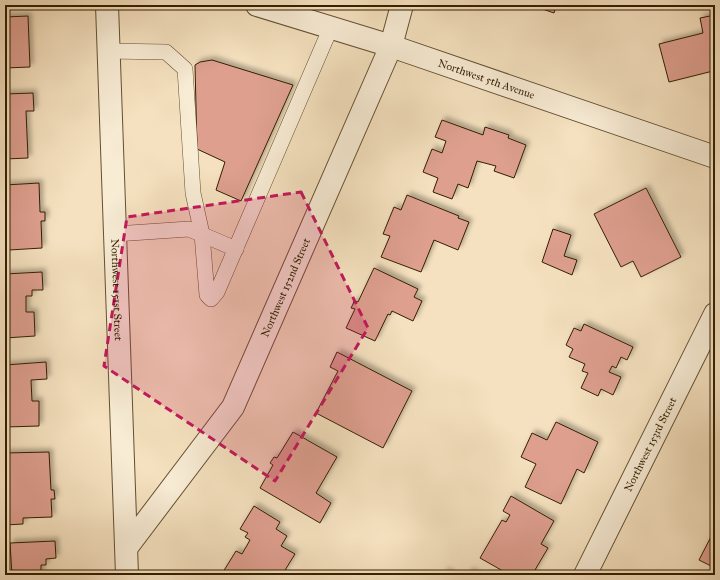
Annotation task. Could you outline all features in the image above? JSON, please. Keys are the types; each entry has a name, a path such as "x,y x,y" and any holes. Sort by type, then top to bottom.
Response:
{"street":[{"name":"Northwest 151st Street","path":"107,5 127,575"},
{"name":"Northwest 5th Avenue","path":"257,5 391,46 715,157"},
{"name":"Northwest 152nd Street","path":"127,547 233,407 391,46 402,5"},
{"name":"Northwest 153rd Street","path":"585,575 715,314"}],"lane":[{"path":"108,51 166,52 186,69 193,193 202,234 207,295 211,299 217,292 331,28"},
{"path":"115,234 189,229 236,249"}],"highlighted area":[{"path":"301,192 368,328 275,481 104,366 127,217"}],"building":[{"path":"531,5 556,5 554,13"},
{"path":"715,15 715,78 713,71 669,82 659,44 703,33 700,18"},
{"path":"28,16 30,67 5,68 5,17"},
{"path":"212,60 293,85 241,201 216,190 225,162 197,149 195,65 200,62"},
{"path":"33,93 34,111 26,111 28,158 5,159 5,94"},
{"path":"442,120 483,135 485,127 509,135 508,138 526,145 514,178 494,171 496,166 477,161 468,188 458,184 452,199 433,192 438,178 423,172 432,149 442,153 446,141 435,137"},
{"path":"39,183 40,212 45,212 45,221 41,221 42,248 9,250 8,222 5,222 5,185"},
{"path":"646,188 681,257 641,277 633,261 621,267 594,214"},
{"path":"407,195 459,216 458,218 469,222 458,250 434,240 421,272 381,257 390,236 383,234 394,207 401,210"},
{"path":"553,229 571,235 564,256 577,260 572,275 542,262"},
{"path":"374,268 418,289 414,297 422,301 413,321 392,311 390,315 388,314 375,341 346,328 355,309 351,308 354,301 358,302"},
{"path":"42,272 43,290 32,290 32,296 26,296 26,312 34,312 35,336 5,338 5,274"},
{"path":"584,324 633,347 627,360 621,357 616,368 612,366 609,372 621,377 613,395 601,389 598,396 581,388 588,373 582,371 585,364 569,357 573,349 566,345 574,328 581,331"},
{"path":"337,352 412,391 383,448 316,413 338,371 330,367"},
{"path":"46,362 47,379 31,380 32,401 39,401 39,426 5,427 5,365"},
{"path":"556,422 598,442 584,473 577,469 561,504 525,487 536,464 521,457 532,433 547,440"},
{"path":"293,432 337,457 316,493 331,503 320,523 260,488 273,465 270,463 274,457 277,458"},
{"path":"49,452 51,490 54,490 55,499 51,499 52,517 23,518 23,524 5,525 5,453"},
{"path":"511,496 554,521 541,544 548,548 532,575 510,575 480,558 502,520 506,522 510,515 503,511"},
{"path":"254,506 280,522 276,529 287,536 281,546 295,554 282,575 228,575 223,572 236,551 242,554 250,540 245,537 248,533 240,529"},
{"path":"715,529 715,568 699,560"},
{"path":"55,541 56,558 46,559 46,565 41,565 41,575 12,575 10,543"},
{"path":"445,571 452,575 443,575"},
{"path":"470,571 477,575 467,575"}]}
